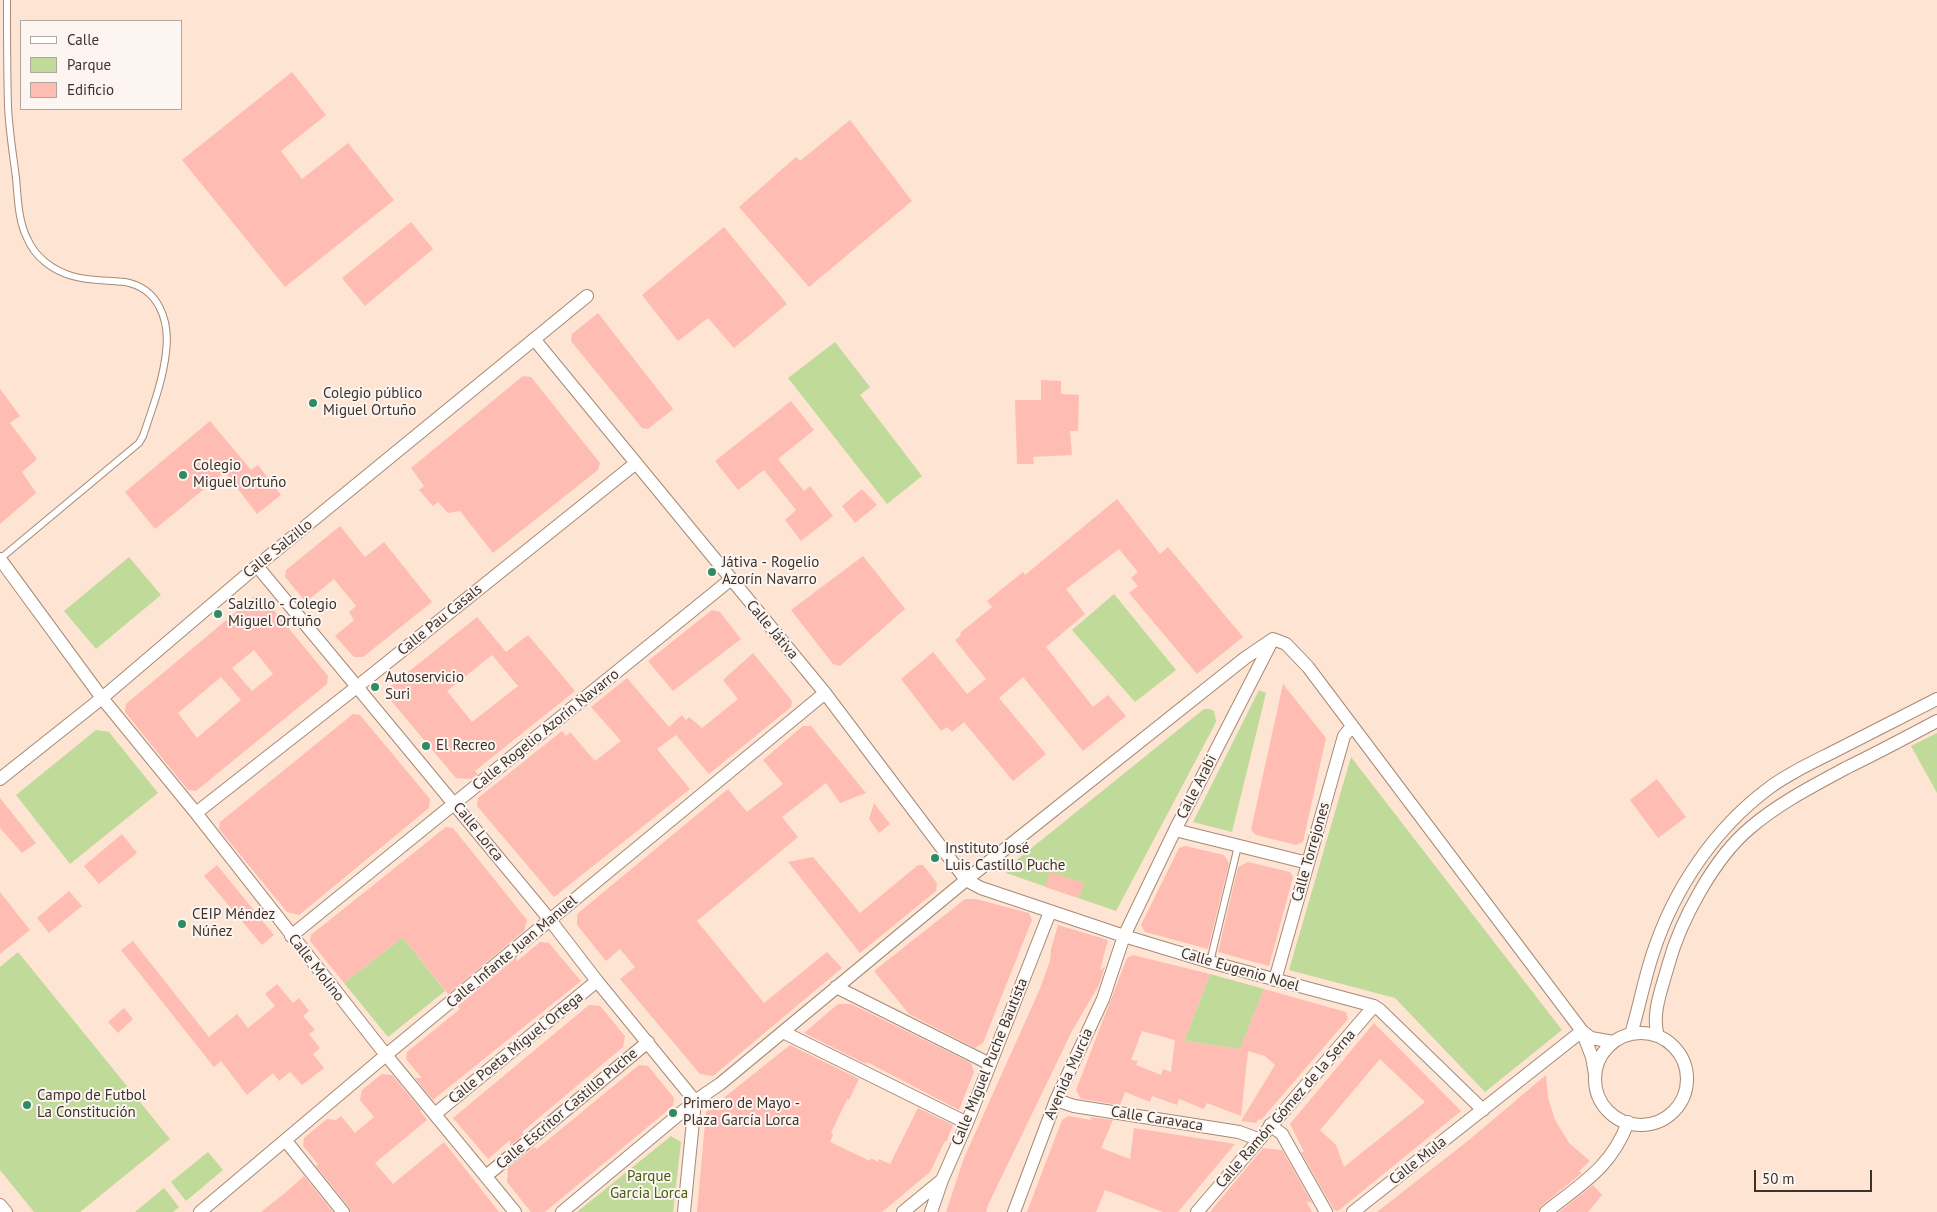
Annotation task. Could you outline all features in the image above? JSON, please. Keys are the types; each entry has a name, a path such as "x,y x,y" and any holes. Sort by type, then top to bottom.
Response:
{"street":[{"name":"Calle Salzillo","path":"0,779 102,698 257,566 587,296"},
{"name":"Calle Játiva","path":"534,339 825,694 966,880"},
{"name":"Calle Pau Casals","path":"196,813 636,463"},
{"name":"Calle Molino","path":"0,559 102,698 196,813 386,1056 515,1212"},
{"name":"Calle Lorca","path":"257,566 358,686 696,1101"},
{"name":"Calle Rogelio Azorín Navarro","path":"291,936 730,580"},
{"path":"562,1212 966,880 1245,658 1273,639 1286,644 1308,667 1582,1031 1591,1038 1613,1042"},
{"name":"Calle Arabi","path":"1124,936 1175,830 1273,639"},
{"name":"Calle Infante Juan Manuel","path":"200,1212 825,694"},
{"path":"1630,1034 1653,953 1666,921 1686,879 1712,842 1736,816 1770,787 1819,759 1937,699"},
{"path":"1658,1036 1655,1029 1659,998 1681,927 1708,878 1749,829 1804,790 1937,721"},
{"name":"Calle Torrejones","path":"1275,980 1344,736 1352,726"},
{"path":"1175,830 1308,863"},
{"name":"Calle Eugenio Noel","path":"966,880 981,888 1124,936 1210,962 1374,1006 1483,1110"},
{"name":"Calle Miguel Puche Bautista","path":"931,1212 942,1180 967,1123 1050,912"},
{"name":"Avenida Murcia","path":"1014,1212 1056,1100 1103,999 1124,936"},
{"name":"Calle Poeta Miguel Ortega","path":"435,1114 597,981"},
{"path":"836,987 990,1064"},
{"name":"Calle Ramón Gómez de la Serna","path":"1197,1212 1374,1006"},
{"path":"1582,1031 1596,1074"},
{"name":"Calle Mula","path":"1353,1212 1483,1110 1569,1039 1582,1031"},
{"path":"783,1032 967,1123"},
{"path":"1630,1034 1658,1036 1669,1042 1678,1051 1684,1062 1687,1075 1682,1099 1675,1110 1665,1118 1647,1124 1628,1122 1612,1113 1600,1098 1596,1086 1598,1062 1604,1051 1613,1042 1630,1034"},
{"name":"Calle Escritor Castillo Puche","path":"486,1176 648,1042"},
{"name":"Calle Caravaca","path":"1056,1100 1074,1106 1239,1132 1258,1139"},
{"path":"684,1212 696,1101"},
{"path":"1546,1212 1603,1166 1622,1139 1628,1122"},
{"path":"1270,1125 1282,1134 1326,1212"},
{"path":"286,1141 343,1212"},
{"path":"903,1212 942,1180"},
{"path":"0,1205 6,1212"}],"lane":[{"path":"0,559 139,443 144,436 162,378 167,352 167,336 162,310 156,300 148,293 140,287 127,283 73,276 62,272 41,258 27,238 20,213 8,108 7,0"},
{"path":"1210,962 1238,846"}],"green space":[{"path":"835,342 870,387 860,395 922,476 887,504 788,378"},
{"path":"129,557 161,595 96,649 64,611"},
{"path":"1114,594 1176,670 1135,702 1072,630"},
{"path":"1259,690 1266,693 1232,832 1193,822"},
{"path":"1204,709 1214,711 1216,721 1213,728 1116,911 1006,873 1008,867"},
{"path":"96,730 109,732 158,793 70,864 16,795"},
{"path":"1937,733 1937,793 1911,746"},
{"path":"1351,757 1562,1030 1485,1092 1395,998 1289,970"},
{"path":"403,937 445,991 388,1037 344,983"},
{"path":"18,952 170,1139 80,1212 34,1212 0,1170 0,967"},
{"path":"1210,974 1264,989 1240,1049 1184,1041"},
{"name":"Parque Garcia Lorca","path":"671,1136 681,1142 673,1212 577,1212"},
{"path":"208,1152 223,1170 186,1201 171,1182"},
{"path":"164,1188 179,1207 173,1212 135,1212"}],"building":[{"path":"292,72 326,115 281,151 302,179 348,143 394,200 285,287 182,160"},
{"path":"850,120 912,201 809,287 739,207 796,157 800,161"},
{"path":"411,222 433,249 365,306 342,278"},
{"path":"724,227 787,304 734,348 708,318 678,341 642,295"},
{"path":"598,313 673,409 648,429 642,428 571,341 572,334"},
{"path":"523,376 531,377 600,463 598,470 493,553 460,511 448,513 438,502 433,506 419,490 424,486 411,468"},
{"path":"1041,380 1061,381 1061,394 1079,395 1078,431 1070,431 1072,455 1033,457 1034,464 1017,464 1015,400 1041,400"},
{"path":"0,389 20,416 10,423 37,459 22,472 36,493 0,524"},
{"path":"791,401 814,430 778,459 804,491 810,486 833,516 801,541 785,520 796,510 764,470 738,490 715,461"},
{"name":"Colegio Miguel Ortuño","path":"210,421 251,470 258,465 281,495 257,514 225,472 155,529 125,492"},
{"path":"862,489 877,505 855,523 842,506"},
{"path":"1117,499 1160,554 1168,547 1243,637 1197,674 1129,593 1138,586 1131,578 1138,572 1119,549 1066,589 1085,614 1046,647 1093,707 1108,695 1126,716 1083,751 1023,677 999,698 1046,754 1013,781 964,722 952,732 947,727 941,731 901,679 933,652 967,694 986,679 955,640 961,635 960,633 992,607 987,601 1023,572 1025,575"},
{"path":"340,526 365,557 384,542 432,602 363,657 354,657 335,636 354,620 349,612 356,606 334,579 306,602 285,577 286,570"},
{"path":"863,556 905,609 840,666 833,664 791,610"},
{"path":"255,596 263,597 328,676 327,684 196,791 188,790 125,712 126,704","holes":["254,650 273,674 252,691 232,668","221,677 241,700 197,738 178,713"]},
{"path":"712,610 720,612 741,639 673,691 648,661"},
{"path":"477,617 506,652 528,635 575,691 475,771 478,774 471,779 456,778 387,696 387,689","holes":["492,655 518,686 472,722 447,691"]},
{"path":"753,653 792,701 791,707 709,774 676,735 657,749 690,789 554,897 477,806 478,798 562,731 566,736 570,732 595,761 621,741 591,707 627,678 669,727 682,715 686,720 689,717 702,728 738,699 723,680"},
{"path":"1283,684 1326,738 1303,842 1296,845 1256,835 1251,830"},
{"path":"353,714 360,715 430,799 429,808 299,915 287,912 219,829 220,822"},
{"path":"803,726 811,726 866,793 840,803 826,783 782,817 798,837 697,921 764,1003 827,952 842,968 713,1076 700,1074 620,979 635,967 620,949 606,961 577,925 577,914 728,789 747,812 783,784 763,760"},
{"path":"1657,779 1686,817 1658,838 1630,800"},
{"path":"0,798 36,843 22,853 0,828"},
{"path":"874,803 890,824 879,833 869,819"},
{"path":"446,827 453,828 527,920 524,931 448,994 403,937 344,983 310,941 311,935"},
{"path":"122,834 137,853 99,884 84,866"},
{"path":"1185,846 1224,855 1229,863 1208,949 1145,932 1141,925 1179,848"},
{"path":"813,857 860,913 918,865 923,865 937,883 936,891 860,953 788,862"},
{"path":"1248,862 1290,872 1293,877 1269,966 1218,952 1238,867"},
{"path":"217,865 274,935 262,945 204,876"},
{"path":"1050,872 1084,883 1079,898 1045,887"},
{"path":"69,891 82,906 49,933 37,918"},
{"path":"0,892 30,930 0,954"},
{"path":"965,899 976,899 1029,913 1032,920 983,1043 975,1048 909,1014 874,971"},
{"path":"1058,925 1108,940 1100,970 1105,967 1099,985 1072,1031 986,1212 946,1212 964,1158 1039,991 1050,961 1051,949"},
{"path":"133,941 209,1037 237,1014 248,1028 275,1006 265,994 277,984 293,1003 299,998 309,1011 303,1016 315,1030 309,1034 320,1048 313,1054 324,1068 302,1085 290,1072 279,1081 273,1073 247,1095 221,1061 214,1067 121,950"},
{"path":"540,942 549,943 581,981 433,1100 415,1078 422,1078 406,1059 407,1052 460,1009 458,1006 517,957 516,962"},
{"path":"1133,955 1210,974 1184,1041 1240,1049 1264,989 1346,1012 1348,1019 1261,1120 1259,1119 1256,1123 1241,1121 1275,1065 1265,1056 1248,1051 1241,1116 1207,1103 1204,1109 1179,1099 1177,1105 1152,1096 1150,1102 1125,1092 1120,1105 1081,1099 1076,1090 1127,958","holes":["1142,1031 1175,1040 1171,1072 1163,1069 1161,1075 1136,1065 1138,1061 1131,1060"]},
{"path":"838,1004 851,1004 971,1063 974,1072 959,1110 867,1062 866,1064 804,1033"},
{"path":"589,1005 600,1006 625,1036 623,1047 522,1132 524,1134 510,1146 510,1140 488,1159 453,1118"},
{"path":"124,1008 133,1019 118,1033 108,1022"},
{"path":"1374,1023 1461,1111 1338,1211 1334,1210 1301,1152 1304,1152 1290,1124","holes":["1380,1059 1425,1102 1344,1167 1336,1145 1320,1130"]},
{"path":"790,1045 859,1079 831,1133 833,1134 830,1142 870,1161 871,1158 878,1162 879,1159 890,1164 918,1108 953,1125 930,1172 882,1212 697,1212 706,1112"},
{"path":"639,1065 648,1066 674,1098 673,1106 545,1212 531,1212 507,1182 508,1168 534,1147 537,1149"},
{"path":"382,1074 392,1075 427,1120 375,1163 393,1184 444,1142 499,1212 351,1212 316,1166 318,1164 303,1146 304,1138 327,1119 336,1120 341,1116 355,1133 374,1117 360,1100 362,1090"},
{"path":"1546,1075 1548,1098 1555,1120 1569,1143 1590,1161 1579,1171 1582,1173 1541,1206 1538,1212 1377,1212 1469,1140"},
{"path":"1068,1116 1092,1120 1090,1117 1113,1120 1101,1148 1130,1159 1134,1128 1235,1144 1178,1212 1163,1212 1105,1190 1096,1212 1027,1212 1062,1120"},
{"path":"1263,1148 1282,1150 1312,1203 1306,1201 1312,1212 1210,1212"},
{"path":"304,1176 333,1212 261,1212 285,1193"},
{"path":"1593,1185 1602,1195 1588,1212 1559,1212"}],"place":[{"name":"Colegio público Miguel Ortuño","path":"313,403"},
{"name":"Colegio Miguel Ortuño","path":"183,475"},
{"name":"Játiva - Rogelio Azorín Navarro","path":"712,572"},
{"name":"Salzillo - Colegio Miguel Ortuño","path":"218,614"},
{"name":"Autoservicio Suri","path":"375,687"},
{"name":"El Recreo","path":"426,746"},
{"name":"Instituto José Luis Castillo Puche","path":"935,858"},
{"name":"CEIP Méndez Núñez","path":"182,924"},
{"name":"Campo de Futbol La Constitución","path":"27,1105"},
{"name":"Primero de Mayo - Plaza García Lorca","path":"673,1113"}]}
